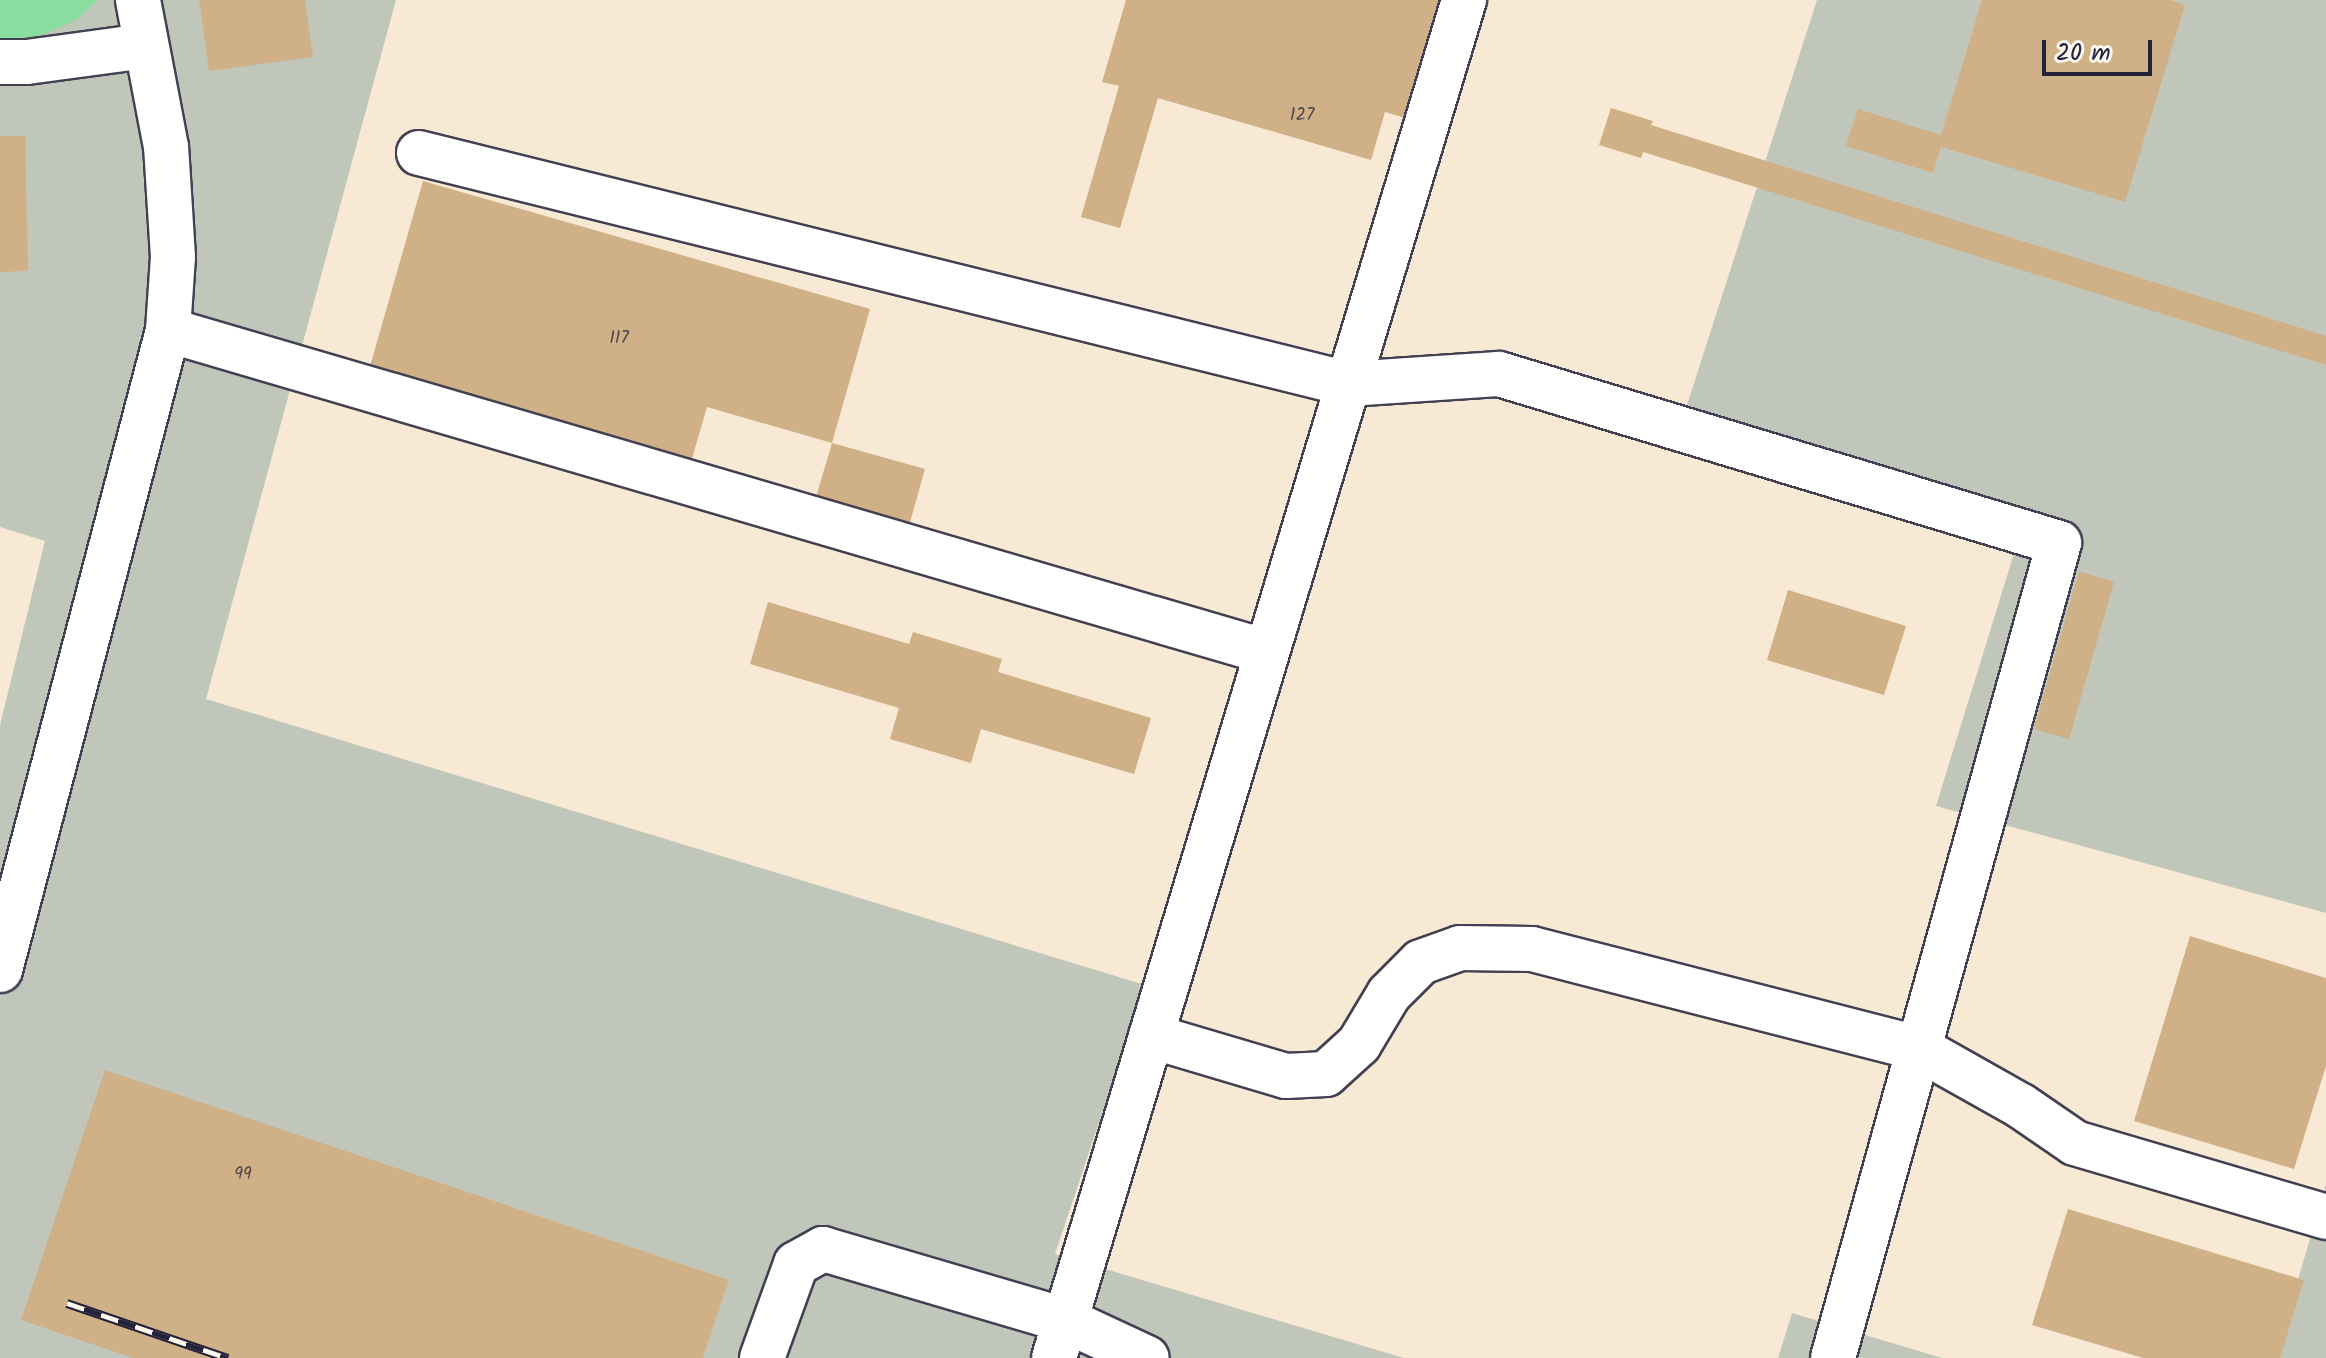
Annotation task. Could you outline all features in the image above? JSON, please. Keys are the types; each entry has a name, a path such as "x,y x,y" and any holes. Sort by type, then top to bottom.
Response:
{"street":[{"path":"0,970 168,330 173,257 166,147 138,0"},
{"path":"1060,1339 1464,0"},
{"path":"0,62 27,62 146,46"},
{"path":"419,153 1348,384 1499,374 2059,543 1833,1358"},
{"path":"168,330 1267,652"},
{"path":"1151,1036 1286,1076 1326,1074 1359,1044 1389,994 1421,962 1460,948 1532,949 1918,1048 2021,1106 2075,1143 2326,1217"},
{"path":"762,1358 796,1264 823,1249 1060,1339 1147,1358"}],"shaded area":[{"path":"0,0 396,0 206,699 1145,985 1055,1254 1404,1358 0,1358 0,725 45,541 0,527"},
{"path":"1817,0 2326,0 2326,913 1936,806 2024,521 1687,405"},
{"path":"2326,1184 2326,1358 2275,1358"},
{"path":"1792,1313 1942,1358 1778,1358"}],"green space":[{"path":"0,0 98,0 77,19 30,41 0,44"}],"building":[{"path":"199,0 305,0 313,57 209,71"},
{"path":"1126,0 1447,0 1412,120 1385,112 1371,160 1158,98 1120,228 1081,217 1119,86 1102,82"},
{"path":"1982,0 2170,0 2185,5 2125,202 1941,147 1933,173 1846,146 1858,109 1941,135"},
{"path":"1611,108 1653,121 1651,125 2326,336 2326,365 1643,152 1641,158 1599,145"},
{"path":"0,136 25,136 28,271 0,272"},
{"path":"423,181 870,309 832,443 707,407 691,462 369,370"},
{"path":"832,443 925,469 905,540 811,514"},
{"path":"2079,571 2114,582 2069,739 2034,729"},
{"path":"1788,590 1906,626 1884,695 1767,660"},
{"path":"768,602 909,644 913,632 1002,659 998,672 1151,718 1134,774 981,729 971,763 890,739 899,708 750,664"},
{"path":"2190,936 2326,978 2326,1066 2294,1169 2134,1121"},
{"path":"105,1070 729,1280 703,1358 133,1358 21,1320"},
{"path":"2068,1209 2304,1280 2280,1358 2143,1358 2032,1325"}],"railway":[{"path":"67,1303 228,1358"}]}
